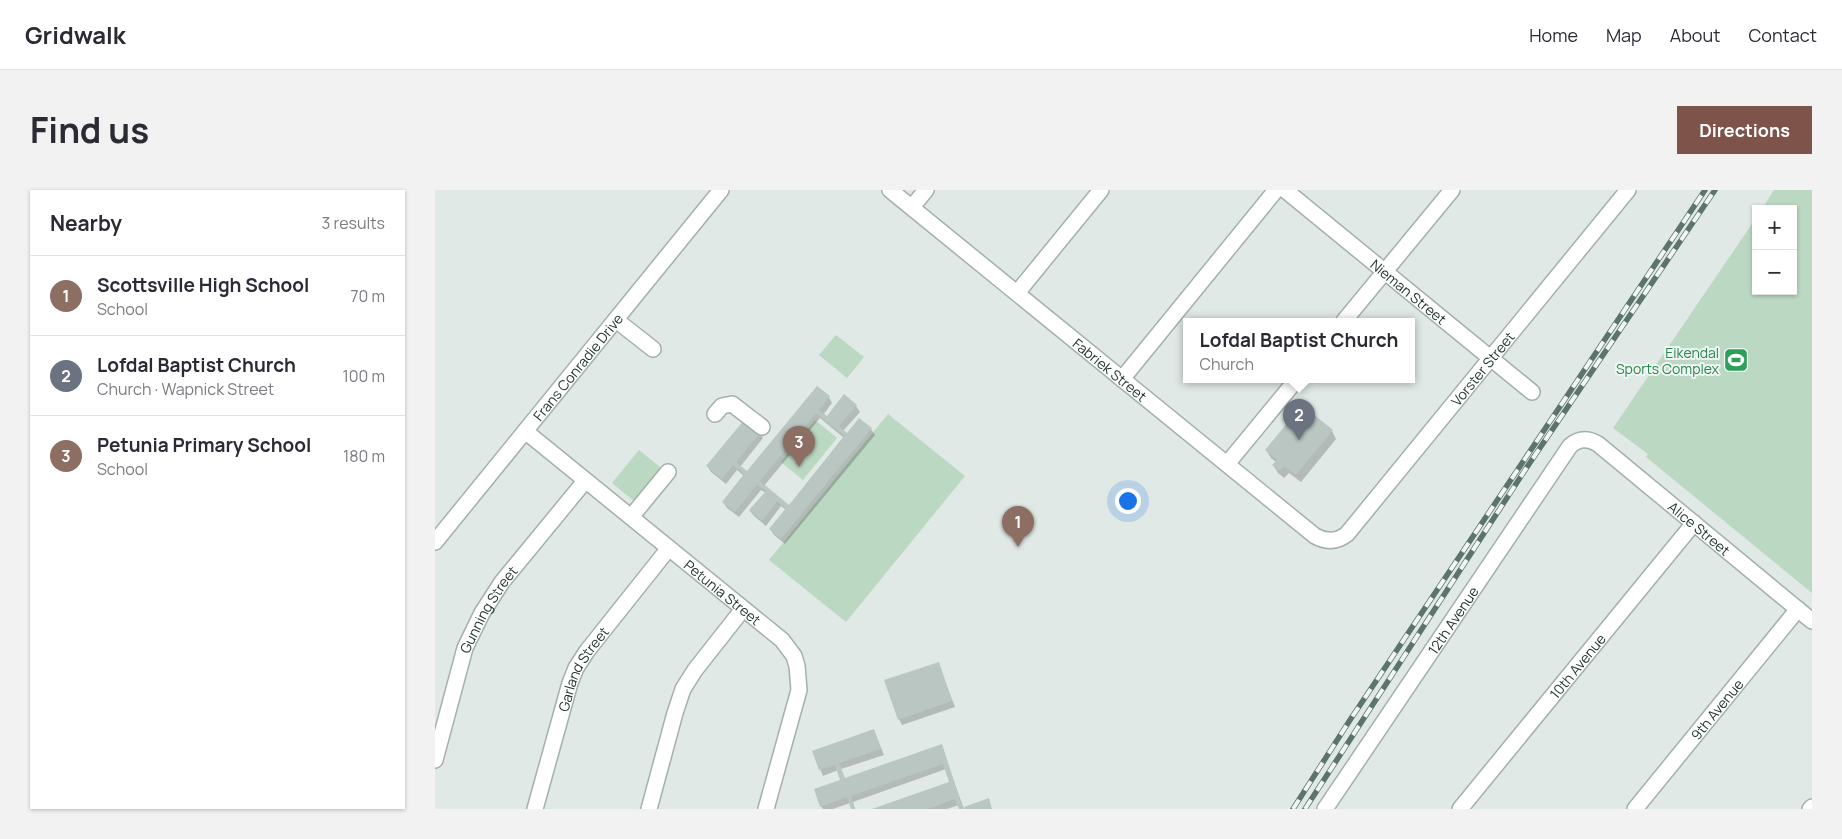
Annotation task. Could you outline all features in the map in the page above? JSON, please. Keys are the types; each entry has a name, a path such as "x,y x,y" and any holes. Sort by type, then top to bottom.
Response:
{"street":[{"name":"Frans Conradie Drive","path":"435,542 721,190"},
{"name":"Fabriek Street","path":"890,190 1315,536 1334,541"},
{"path":"911,207 926,190"},
{"path":"1017,293 1101,190"},
{"path":"1122,379 1276,190"},
{"name":"Nieman Street","path":"1285,190 1532,392"},
{"path":"1346,318 1452,190"},
{"name":"Vorster Street","path":"1334,541 1347,534 1627,190"},
{"path":"616,320 653,349"},
{"path":"1227,464 1294,383"},
{"path":"715,414 722,406 732,404 763,427"},
{"name":"Petunia Street","path":"525,431 782,640 794,656 799,682 798,715 766,809"},
{"name":"Alice Street","path":"1584,439 1599,444 1812,620"},
{"name":"12th Avenue","path":"1325,809 1570,446 1584,439"},
{"path":"631,517 668,472"},
{"name":"Gunning Street","path":"435,760 465,648 482,613 502,582 585,480"},
{"name":"10th Avenue","path":"1460,809 1694,523"},
{"name":"Garland Street","path":"535,809 570,683 576,668 587,651 669,548"},
{"path":"649,809 683,689 695,670 743,609"},
{"name":"9th Avenue","path":"1635,809 1798,609"}],"green space":[{"name":"Eikendal Sports Complex","path":"1774,190 1812,190 1812,593 1646,457 1648,454 1613,428 1752,224 1752,295 1797,295 1797,205 1765,205"},
{"path":"836,335 864,357 847,378 819,355"},
{"path":"888,414 965,476 846,622 769,560"},
{"path":"815,420 837,438 803,480 781,462"},
{"path":"639,450 660,467 661,473 638,500 634,501 612,483"}],"building":[{"path":"817,386 830,396 819,410 827,416 844,394 857,405 839,426 847,433 859,418 872,428 781,539 769,529 786,508 777,501 762,521 749,510 766,491 757,485 735,512 722,502 744,474 733,465 722,479 706,466 745,419 761,432 736,462 747,471","holes":["816,413 844,436 789,505 760,481"]},
{"path":"1302,405 1333,430 1296,475 1284,466 1279,471 1272,465 1277,460 1265,450"},
{"path":"939,662 952,701 898,720 884,680"},
{"path":"874,729 881,749 839,763 845,778 942,744 963,809 959,809 955,799 928,809 872,809 949,782 943,764 851,796 855,809 851,809 847,797 820,807 814,789 840,780 835,765 819,770 812,751"},
{"path":"989,798 992,809 965,809 964,807"}],"railway":[{"path":"1293,809 1350,720 1705,190"},
{"path":"1305,809 1527,467 1715,190"}],"place":[{"name":"Eikendal Sports Complex","path":"1736,360"},
{"name":"Lofdal Baptist Church","path":"1299,440"},
{"name":"Petunia Primary School","path":"799,467"},
{"name":"Scottsville High School","path":"1018,547"}]}
